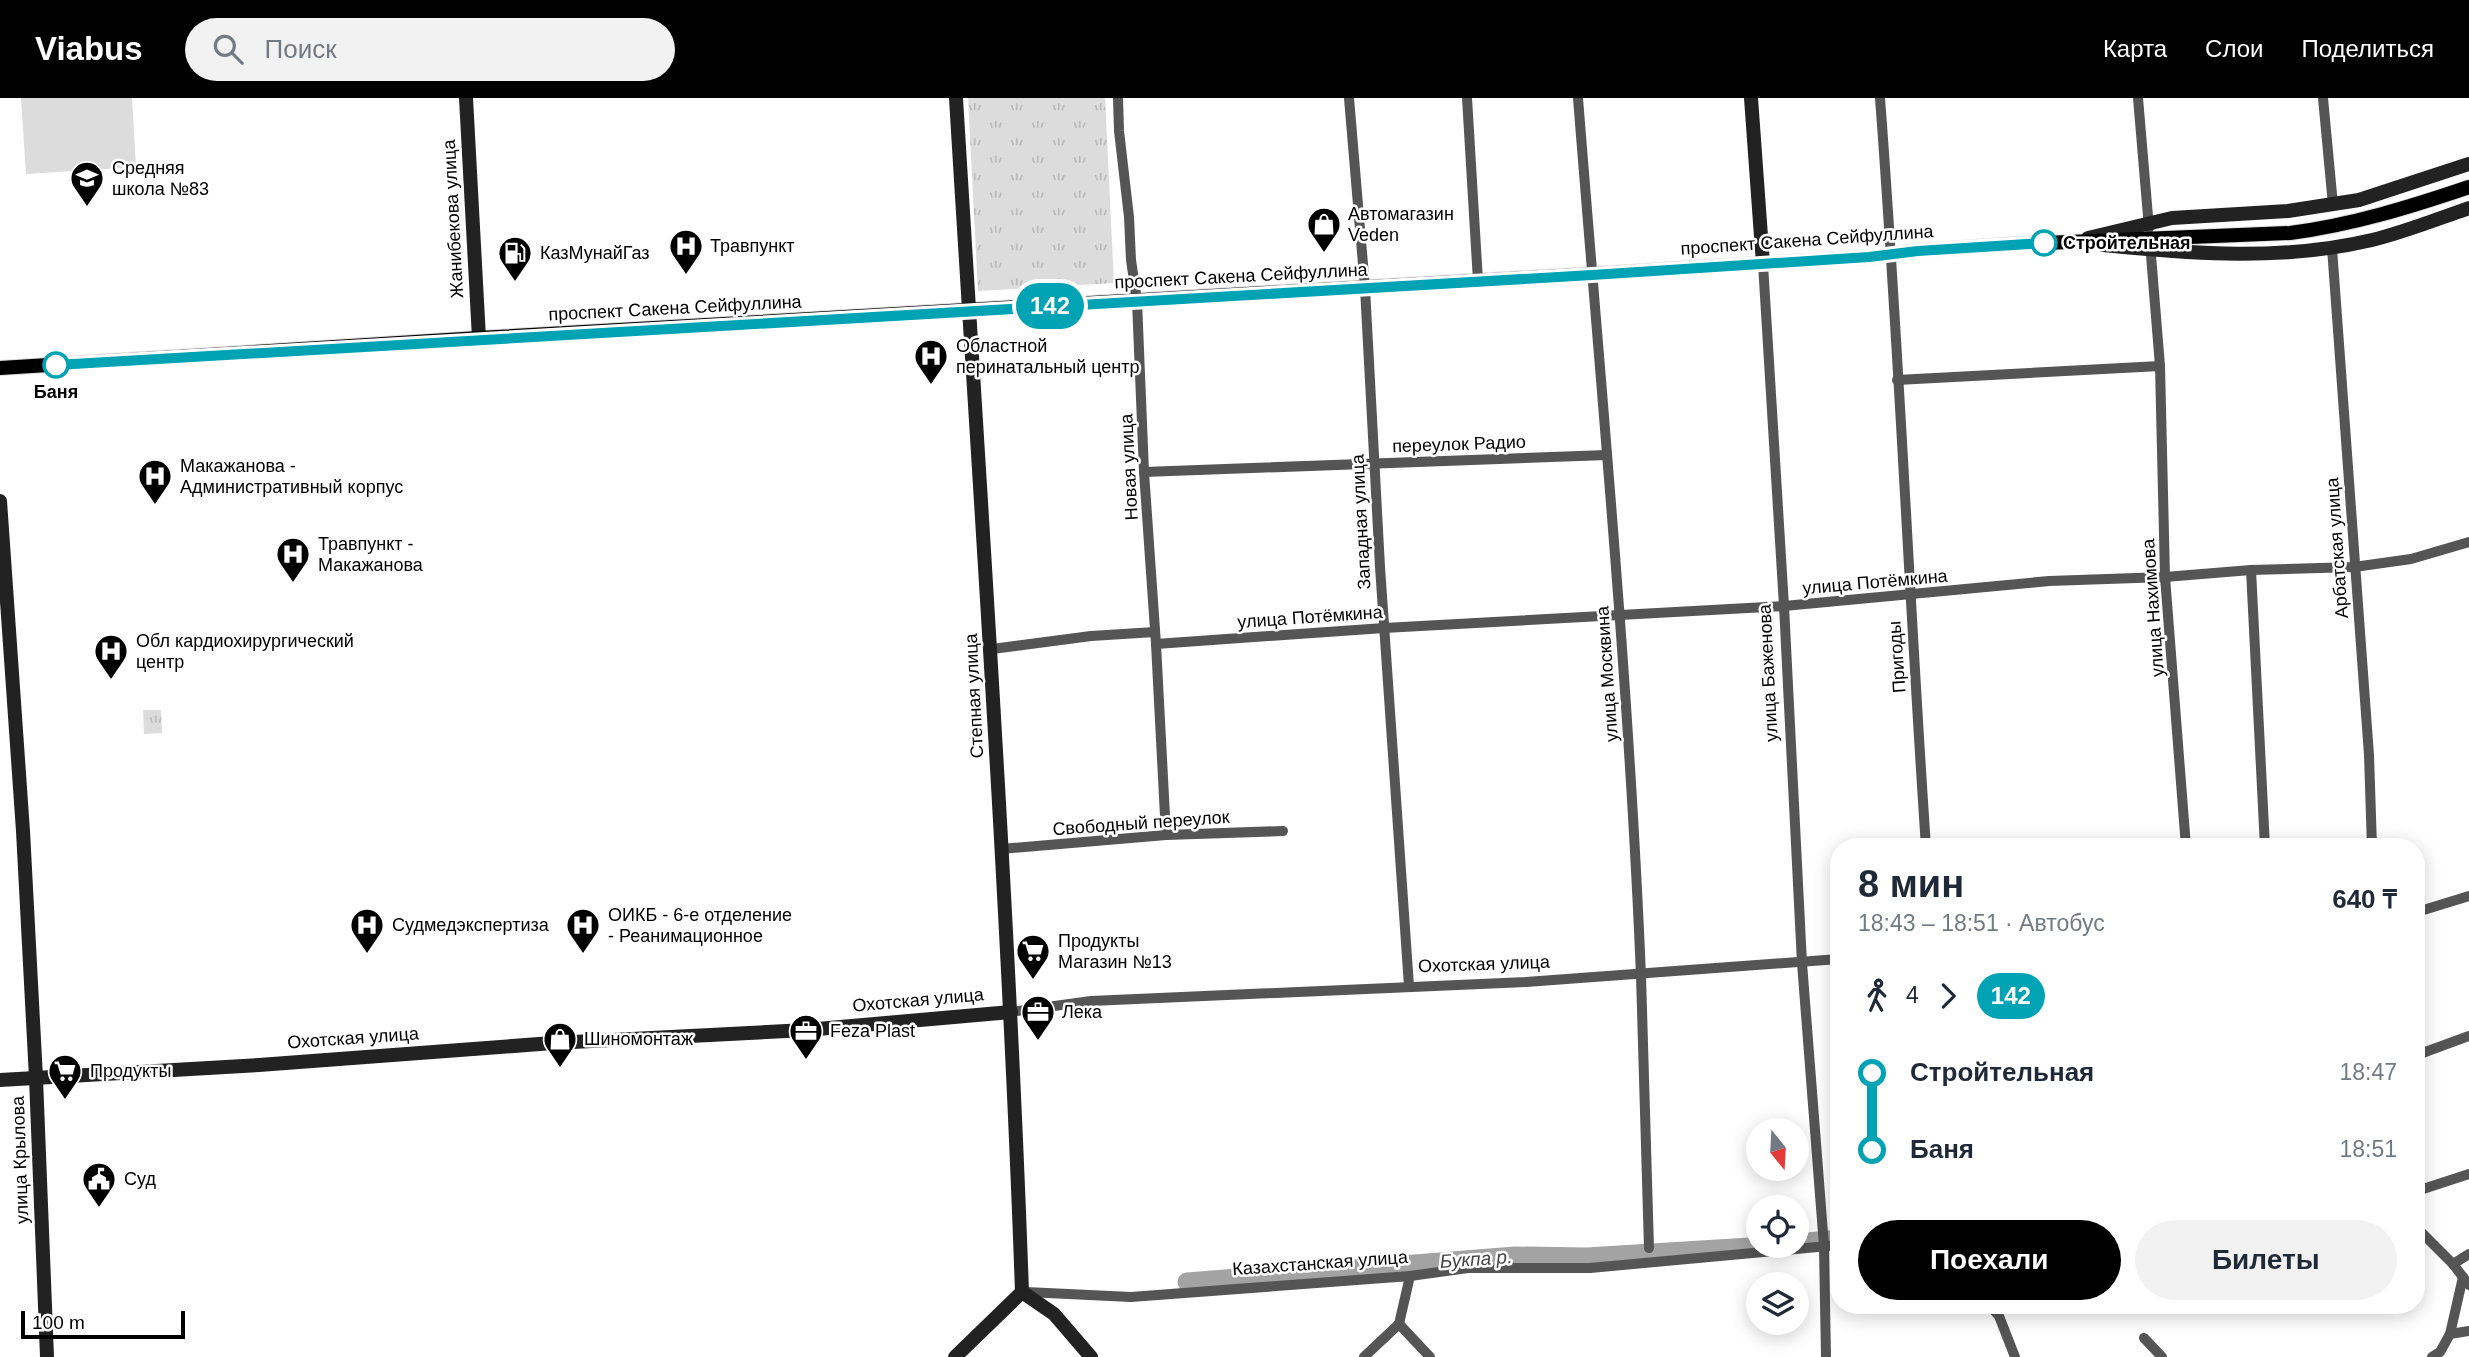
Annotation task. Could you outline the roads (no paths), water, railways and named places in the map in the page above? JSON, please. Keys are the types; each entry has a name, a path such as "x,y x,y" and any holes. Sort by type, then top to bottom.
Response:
{"main road":[{"name":"проспект Сакена Сейфуллина","path":"0,368 1592,275 2070,242 2150,244 2331,228 2402,210 2469,187"}],"street":[{"name":"Жанибекова улица","path":"466,98 479,338"},
{"name":"Степная улица","path":"956,98 992,649 1022,1292"},
{"name":"Новая улица","path":"1118,98 1129,217 1130,260 1137,301 1144,472 1166,835"},
{"name":"Западная улица","path":"1349,98 1365,288 1384,628 1409,986"},
{"path":"1467,98 1478,281"},
{"name":"улица Москвина","path":"1578,98 1619,614 1641,975 1648,1248"},
{"name":"улица Баженова","path":"1751,98 1784,606 1802,963 1824,1246 1826,1357"},
{"name":"Пригоды","path":"1880,98 1892,254 1909,595 1925,838"},
{"name":"улица Нахимова","path":"2138,98 2160,366 2165,578 2185,838"},
{"path":"2323,98 2333,205"},
{"path":"2070,242 2148,223 2201,215 2288,211 2359,200 2469,164"},
{"path":"2150,244 2213,254 2332,248 2372,240 2469,208"},
{"name":"Арбатская улица","path":"2332,248 2369,755 2372,838"},
{"path":"1897,380 2160,366"},
{"name":"переулок Радио","path":"1144,472 1607,455"},
{"name":"улица Крылова","path":"0,501 23,831 47,1357"},
{"name":"улица Потёмкина","path":"992,649 1091,636 1156,638 1384,628 1784,606 2049,582 2165,578 2250,570 2354,567 2411,559 2469,542"},
{"path":"2250,570 2265,838"},
{"name":"Свободный переулок","path":"1001,849 1166,835 1283,831"},
{"path":"2425,910 2469,896"},
{"name":"Охотская улица","path":"0,1080 553,1043 806,1030 1011,1012 1091,1001 1641,975 1830,960"},
{"path":"2425,1052 2469,1036"},
{"path":"2425,1188 2469,1174"},
{"path":"2425,1236 2466,1281 2450,1334 2440,1352 2432,1357"},
{"name":"Казахстанская улица","path":"1022,1292 1131,1297 1410,1276 1468,1268 1590,1268 1830,1246"},
{"path":"2453,1264 2469,1254"},
{"path":"1364,1357 1399,1324 1410,1276"},
{"path":"955,1357 1022,1292 1054,1314 1091,1357"},
{"path":"1998,1314 2015,1357"},
{"path":"1399,1324 1430,1357"},
{"path":"2450,1334 2469,1331"},
{"path":"2144,1338 2162,1357"}],"waterway":[{"name":"Букпа р.","path":"1809,1242 1830,1240"},
{"name":"Букпа р.","path":"1187,1282 1515,1256 1587,1257 1746,1247"}],"place":[{"name":"Средняя школа №83","path":"87,208"},
{"name":"Стройтельная","path":"2044,243"},
{"name":"Автомагазин Veden","path":"1324,254"},
{"name":"Травпункт","path":"686,276"},
{"name":"КазМунайГаз","path":"515,283"},
{"name":"Баня","path":"56,365"},
{"name":"Областной перинатальный центр","path":"931,386"},
{"name":"Макажанова - Административный корпус","path":"155,506"},
{"name":"Травпункт - Макажанова","path":"293,584"},
{"name":"Обл кардиохирургический центр","path":"111,681"},
{"name":"Судмедэкспертиза","path":"367,955"},
{"name":"ОИКБ - 6-е отделение - Реанимационное","path":"583,955"},
{"name":"Продукты Магазин №13","path":"1033,981"},
{"name":"Лека","path":"1038,1042"},
{"name":"Feza Plast","path":"806,1061"},
{"name":"Шиномонтаж","path":"560,1069"},
{"name":"Продукты","path":"65,1101"},
{"name":"Суд","path":"99,1209"}]}
